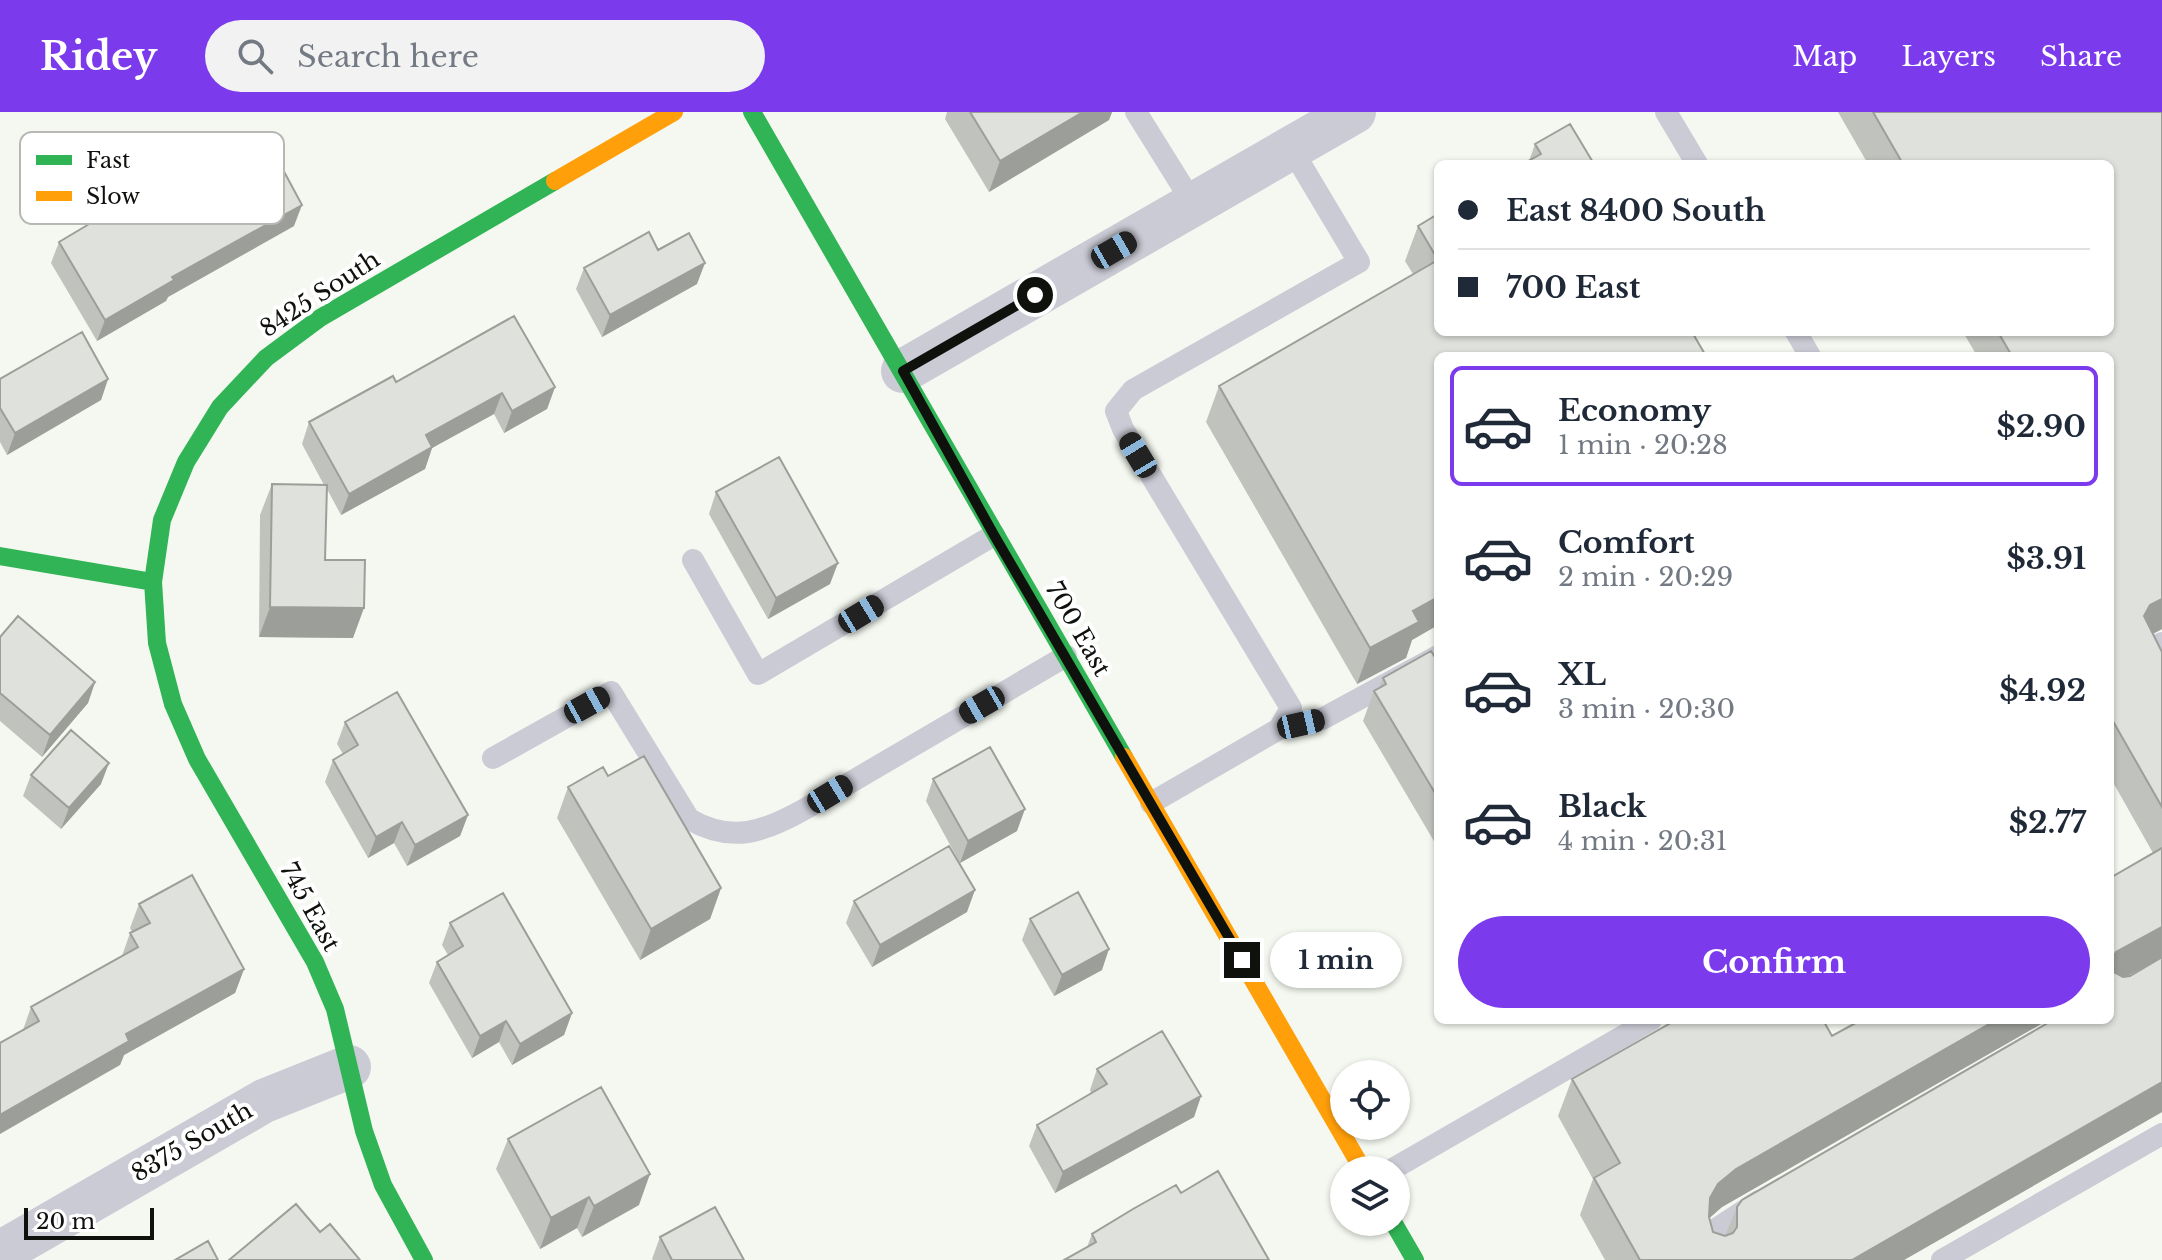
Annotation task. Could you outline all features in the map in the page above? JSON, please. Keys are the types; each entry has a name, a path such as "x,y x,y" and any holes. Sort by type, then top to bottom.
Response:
{"street":[{"name":"8425 South","path":"153,582 162,520 186,462 220,407 266,358 320,318 674,112"},
{"name":"700 East","path":"752,112 1355,1156"},
{"path":"903,371 1354,112"},
{"path":"0,556 153,582"},
{"name":"745 East","path":"153,582 157,643 173,704 197,759 315,962 335,1009 383,1185 424,1260"},
{"name":"8375 South","path":"0,1253 264,1101 349,1067"},
{"path":"1401,1236 1415,1260"}],"lane":[{"path":"1136,112 1194,205"},
{"path":"1666,112 1695,160"},
{"path":"1279,729 1291,708 1123,429 1116,411 1133,390 1359,262 1291,148"},
{"path":"693,560 758,674 994,535"},
{"path":"2162,643 2144,654 2162,686"},
{"path":"493,758 611,692 689,819 708,830 749,834 768,829 805,809 1066,656"},
{"path":"1151,803 1279,729 1322,719 1434,658"},
{"path":"1410,1159 1644,1024"},
{"path":"1942,1260 2162,1134"},
{"path":"1710,1260 1707,1245 1710,1233 1781,1189"}],"building":[{"path":"970,112 1083,112 1000,161"},
{"path":"1873,112 2162,112 2162,599 2150,605 2144,616 2162,652 2162,807 2114,723 2114,352 2010,352 2000,336 2114,336 2114,160 1901,160"},
{"path":"1570,124 1592,160 1530,160 1541,154 1535,144"},
{"path":"284,171 302,205 284,215"},
{"path":"1434,216 1434,253 1418,226"},
{"path":"89,224 268,224 172,277 174,280 105,320 59,242"},
{"path":"649,232 658,250 689,233 705,263 610,315 584,268"},
{"path":"1434,262 1434,336 1694,336 1704,352 1434,352 1434,599 1413,611 1419,622 1370,648 1219,386"},
{"path":"514,316 555,387 512,411 502,393 426,435 432,447 349,494 309,422 393,376 396,382"},
{"path":"82,332 108,379 15,433 0,408 0,379"},
{"path":"779,457 838,563 776,598 716,492"},
{"path":"272,484 327,485 325,560 365,560 364,608 270,607"},
{"path":"18,616 95,682 50,735 0,693 0,637"},
{"path":"1431,651 1434,656 1434,791 1374,691 1386,684 1383,678"},
{"path":"397,692 468,815 415,845 402,822 376,837 333,760 358,745 345,722"},
{"path":"71,730 109,763 69,808 31,775"},
{"path":"990,747 1025,809 968,841 933,779"},
{"path":"644,756 721,888 651,929 568,787 603,767 608,776"},
{"path":"949,846 975,890 880,945 854,901"},
{"path":"2162,848 2162,927 2114,955 2114,876"},
{"path":"192,875 244,969 126,1034 129,1041 0,1115 0,1043 39,1021 31,1007 138,947 130,933 150,923 139,904"},
{"path":"1078,892 1109,949 1062,975 1030,919"},
{"path":"503,893 572,1013 520,1044 506,1021 480,1036 437,962 463,946 450,923"},
{"path":"2162,957 2162,1082 1852,1260 1640,1260 1594,1178 1620,1163 1572,1079 1669,1024 1825,1024 1832,1036 1854,1024 1989,1024 1736,1169 1718,1184 1710,1198 1709,1217 1713,1232 1725,1236 1737,1227 1737,1207 1742,1200 2046,1024 2114,1024 2114,972 2123,977"},
{"path":"1162,1031 1201,1096 1063,1172 1037,1125 1107,1084 1097,1069"},
{"path":"601,1087 650,1174 594,1206 589,1197 551,1218 508,1139"},
{"path":"1218,1171 1269,1260 1064,1260 1096,1242 1092,1234 1133,1209 1176,1185 1181,1193"},
{"path":"296,1204 320,1232 330,1224 360,1260 229,1260"},
{"path":"715,1207 744,1260 672,1260 660,1237"},
{"path":"208,1241 218,1260 175,1260"}],"traffic: fast":[{"path":"752,112 1124,757"},
{"path":"0,556 153,582 162,520 186,462 220,407 266,358 320,318 555,181"},
{"path":"153,582 157,643 173,704 197,759 315,962 335,1009 364,1131 383,1185 424,1260"},
{"path":"1401,1236 1415,1260"}],"traffic: slow":[{"path":"555,181 674,112"},
{"path":"1124,757 1355,1156"}],"route":[{"path":"1035,295 903,371 994,535 1242,960"}]}
